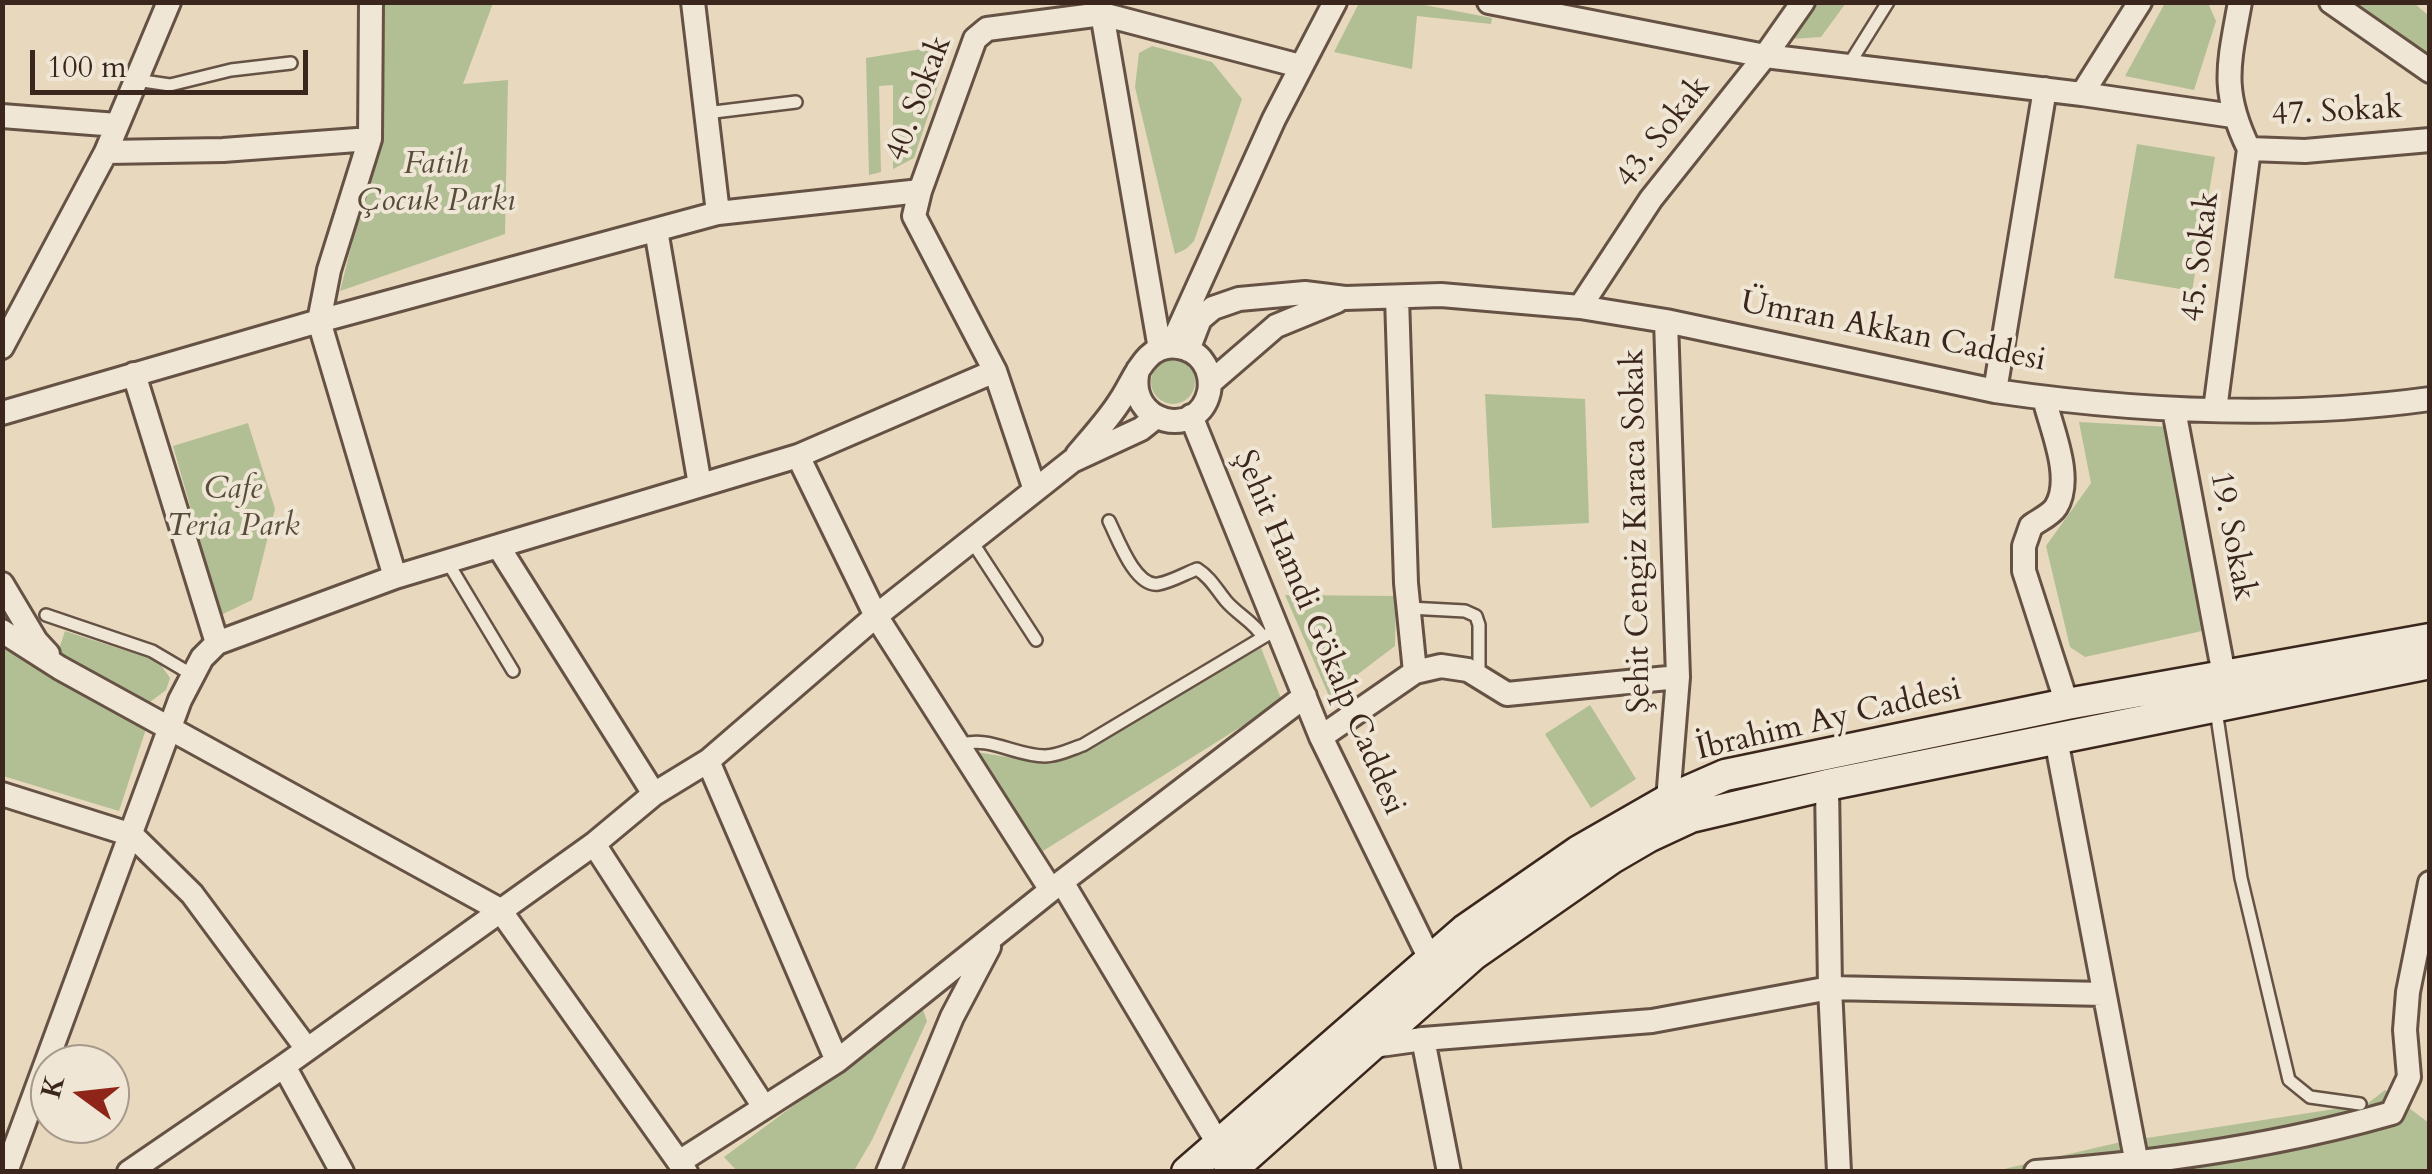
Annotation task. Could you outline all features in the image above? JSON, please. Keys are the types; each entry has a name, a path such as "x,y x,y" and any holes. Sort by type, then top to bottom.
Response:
{"main road":[{"name":"İbrahim Ay Caddesi","path":"1224,1158 1525,887 1668,800 1725,775 2067,704 2430,639"},
{"name":"İbrahim Ay Caddesi","path":"1187,1172 1224,1158 1373,1046 1438,969 1648,836 1704,813 2430,663"}],"street":[{"path":"2,346 106,152 169,2"},
{"path":"370,2 370,139 328,270 319,321 394,577"},
{"path":"693,2 718,213"},
{"path":"1173,348 1225,220 1335,2"},
{"path":"1489,2 1765,56 2233,116"},
{"name":"43. Sokak","path":"1580,307 1652,200 1803,2"},
{"path":"2082,94 2140,2"},
{"path":"2240,2 2227,76 2233,116 2249,149"},
{"path":"2332,2 2430,72"},
{"path":"1173,348 1101,8 1300,66"},
{"name":"40. Sokak","path":"920,191 974,39 988,29 1101,8"},
{"path":"1995,391 2045,89"},
{"path":"2,116 117,125"},
{"path":"106,152 223,150 370,139"},
{"name":"47. Sokak","path":"2249,149 2305,151 2430,140"},
{"name":"45. Sokak","path":"2215,410 2249,149"},
{"path":"2,413 319,321 718,213 920,191 914,216 994,371 1034,490"},
{"path":"656,230 700,485"},
{"path":"1072,462 1120,401 1150,354 1173,348 1213,308 1239,299 1305,293 1346,298"},
{"name":"Ümran Akkan Caddesi","path":"1346,298 1442,295 1580,307 1666,320 1995,391 2044,398 2174,410 2380,406 2430,399"},
{"path":"1397,297 1415,672"},
{"path":"1210,383 1276,326 1346,298"},
{"name":"Şehit Cengiz Karaca Sokak","path":"1666,320 1678,677 1668,800"},
{"path":"1138,370 1136,392 1140,402 1156,417 1174,421 1192,416 1205,402 1210,383 1204,363 1173,348"},
{"path":"6,1172 169,728 192,674 218,643 394,577 798,456 994,371"},
{"path":"134,374 218,643"},
{"path":"2044,398 2063,491 2055,511 2031,526 2024,546 2024,571 2067,704"},
{"name":"19. Sokak","path":"2174,410 2224,675"},
{"name":"Şehit Hamdi Gökalp Caddesi","path":"1192,416 1270,633 1305,696 1321,737 1438,969"},
{"path":"129,1172 594,844 654,794 708,760 876,616 1072,462 1142,428 1156,417"},
{"path":"798,456 876,616 1057,886 1224,1158"},
{"path":"498,546 654,794"},
{"path":"2,584 36,640 60,668"},
{"path":"2,632 60,668 500,910 683,1167 764,1107 837,1061 1305,696"},
{"path":"1321,737 1415,672 1441,666 1468,670 1507,694 1678,677"},
{"path":"2056,740 2137,1164"},
{"path":"708,760 837,1061"},
{"path":"1827,785 1830,988 1839,1172"},
{"path":"2,794 132,836 192,894 307,1049"},
{"path":"594,844 764,1107"},
{"path":"2036,1172 2137,1164 2392,1114 2409,1077 2405,1030 2408,992 2430,884"},
{"path":"888,1172 952,1017 995,935"},
{"path":"1373,1046 1423,1038 1652,1021 1830,988 2104,994"},
{"path":"1423,1038 1449,1172"},
{"path":"284,1066 342,1172"}],"lane":[{"path":"1848,66 1888,2"},
{"path":"136,80 170,85 231,70 291,64"},
{"path":"706,113 796,102"},
{"path":"959,745 982,742 1042,756 1083,745 1270,633 1227,603 1210,577 1198,569 1156,584 1146,582 1131,566 1109,521"},
{"path":"970,540 1036,640"},
{"path":"448,561 513,671"},
{"path":"1409,608 1465,611 1476,616 1479,677"},
{"path":"46,616 152,652 192,674"},
{"path":"2215,706 2241,878 2290,1080 2310,1098 2360,1104"}],"green space":[{"name":"Fatih Çocuk Parkı","path":"382,3 493,3 463,84 508,80 505,234 340,291 377,144"},
{"path":"1359,3 1414,3 1492,18 1491,24 1417,16 1412,69 1334,52"},
{"path":"1818,3 1846,3 1821,37 1791,39"},
{"path":"2165,3 2208,3 2216,21 2194,90 2125,76"},
{"path":"2345,3 2414,3 2429,16 2429,55"},
{"path":"952,44 914,158 893,169 893,85 879,86 881,172 869,175 866,58"},
{"path":"1152,46 1212,62 1242,99 1194,241 1175,254 1135,87 1139,53"},
{"path":"2137,144 2215,157 2192,291 2114,278"},
{"path":"1173,360 1188,367 1195,382 1188,397 1173,404 1158,397 1151,382 1158,367"},
{"path":"1485,394 1585,399 1589,523 1492,528"},
{"path":"2079,422 2171,427 2211,629 2085,657 2070,647 2046,546 2091,483"},
{"name":"Cafe Teria Park","path":"248,423 275,509 252,600 221,615 173,446"},
{"path":"1285,595 1396,596 1395,646 1329,696"},
{"path":"65,631 158,661 170,678 166,690 150,702 58,652"},
{"path":"2,648 146,729 119,811 3,776"},
{"path":"1261,648 1282,701 1043,851 976,752 1051,764"},
{"path":"1590,705 1636,779 1591,808 1545,734"},
{"path":"923,1010 927,1021 855,1169 737,1171 724,1157"},
{"path":"2385,1090 2429,1123 2429,1171 1991,1172 2121,1142 2367,1104"}]}
